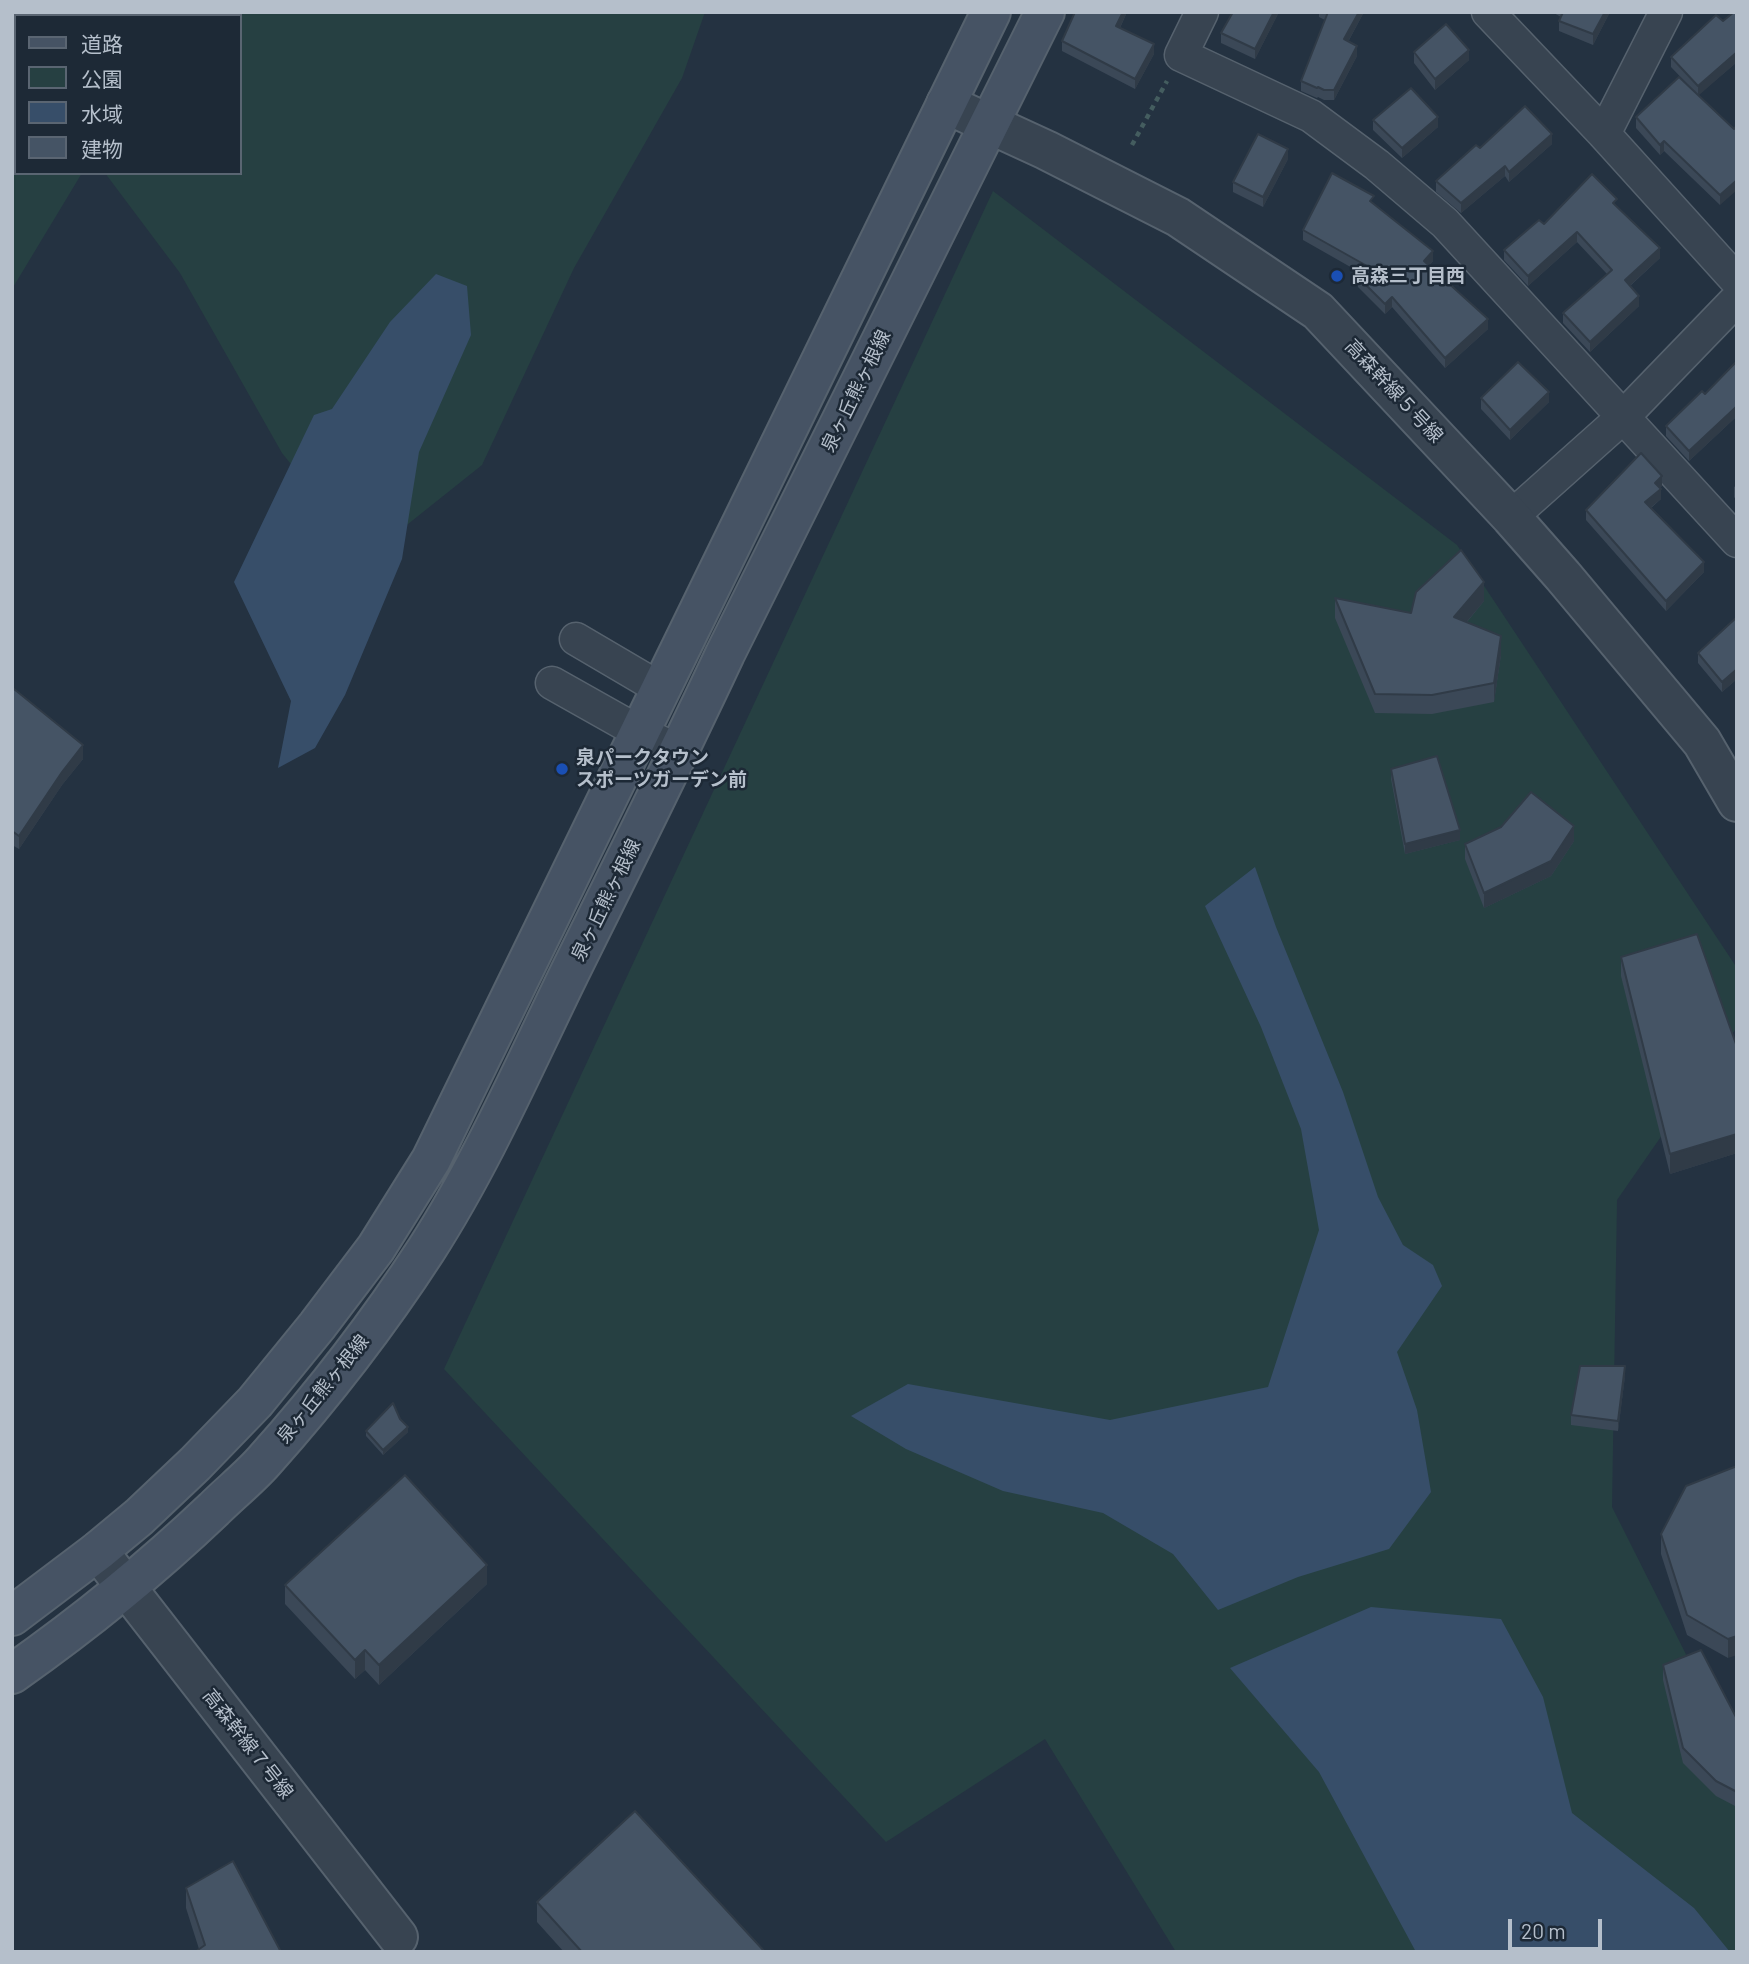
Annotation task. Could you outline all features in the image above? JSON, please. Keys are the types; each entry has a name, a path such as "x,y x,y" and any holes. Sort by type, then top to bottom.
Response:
{"main road":[{"path":"12,1616 139,1517 255,1402 376,1248 431,1160 991,12"},
{"name":"泉ヶ丘熊ヶ根線","path":"12,1674 96,1612 186,1535 262,1464 325,1391 379,1319 427,1248 477,1162 680,751 743,617 991,125 1045,12"}],"street":[{"path":"1202,12 1181,55 1311,116 1377,165 1445,223 1737,541"},
{"path":"1488,12 1604,134 1737,281"},
{"path":"1604,134 1666,12"},
{"name":"高森幹線５号線","path":"946,104 1178,217 1318,311 1511,517 1702,742 1737,802"},
{"path":"1511,517 1622,418 1737,299"},
{"path":"576,639 661,689"},
{"path":"552,683 639,732 680,751"},
{"name":"高森幹線７号線","path":"98,1551 406,1947"}],"path":[{"path":"1132,145 1181,55"}],"green space":[{"path":"12,12 705,12 682,78 574,268 482,465 393,536 343,529 282,453 180,273 106,175 242,175 242,14 14,14 14,175 81,175 12,289"},
{"path":"993,191 1457,545 1737,968 1737,1027 1617,1200 1612,1507 1737,1756 1737,1952 1176,1952 1045,1739 886,1842 444,1369"}],"water":[{"path":"436,274 467,286 471,335 419,452 402,559 345,695 315,748 278,768 291,701 234,582 314,415 332,409 390,322"},
{"path":"1255,867 1276,927 1343,1092 1378,1197 1403,1245 1433,1265 1442,1286 1397,1352 1417,1410 1431,1492 1389,1549 1298,1577 1218,1610 1173,1554 1103,1513 1003,1491 906,1449 851,1416 908,1384 1110,1420 1268,1387 1319,1230 1301,1129 1261,1027 1205,906"},
{"path":"1371,1607 1501,1619 1543,1697 1572,1813 1694,1908 1730,1952 1416,1952 1319,1772 1230,1668"}],"building":[{"path":"1075,12 1123,12 1116,26 1154,44 1135,79 1062,41"},
{"path":"1233,12 1274,12 1255,49 1221,33"},
{"path":"1328,12 1359,12 1344,39 1357,46 1334,90 1324,90 1301,81"},
{"path":"1563,12 1605,12 1593,34 1559,21"},
{"path":"1737,12 1737,52 1698,86 1671,57 1716,15 1723,21"},
{"path":"1446,24 1469,50 1435,79 1414,52"},
{"path":"1679,77 1734,129 1737,125 1737,180 1720,195 1664,141 1660,145 1636,117"},
{"path":"1411,88 1438,117 1402,148 1373,120"},
{"path":"1525,106 1552,134 1509,172 1505,166 1461,203 1436,181 1476,145 1480,148"},
{"path":"1258,134 1288,149 1263,197 1233,182"},
{"path":"1332,173 1374,196 1370,201 1433,251 1424,261 1488,319 1445,358 1392,297 1385,304 1358,277 1367,266 1303,230"},
{"path":"1592,174 1617,199 1613,203 1660,248 1625,280 1639,296 1590,342 1563,313 1612,270 1577,232 1528,276 1504,250 1539,220 1544,224"},
{"path":"1737,361 1737,409 1736,407 1689,451 1666,426 1702,391 1705,394"},
{"path":"1518,362 1549,392 1510,430 1481,398"},
{"path":"1641,453 1662,476 1655,483 1661,489 1645,502 1704,562 1666,601 1586,510"},
{"path":"1461,550 1484,582 1454,617 1501,636 1494,683 1432,695 1375,694 1335,598 1411,613 1416,592"},
{"path":"1737,617 1737,669 1722,682 1698,653"},
{"path":"14,689 83,745 19,836 12,831"},
{"path":"1437,756 1460,830 1405,844 1391,769"},
{"path":"1531,792 1574,826 1551,861 1484,893 1465,844 1501,827"},
{"path":"1697,934 1737,1047 1737,1134 1670,1154 1621,957"},
{"path":"1580,1366 1625,1366 1618,1421 1571,1415"},
{"path":"393,1403 400,1419 408,1427 383,1450 366,1431"},
{"path":"1737,1466 1737,1636 1728,1639 1687,1615 1661,1534 1686,1486"},
{"path":"405,1475 487,1565 379,1665 365,1650 355,1660 285,1585"},
{"path":"1701,1650 1737,1719 1737,1792 1716,1781 1683,1748 1663,1665"},
{"path":"635,1811 765,1952 582,1952 537,1902"},
{"path":"233,1861 281,1952 195,1952 205,1945 186,1888"}],"place":[{"name":"高森三丁目西","path":"1337,276"},
{"name":"泉パークタウン スポーツガーデン前","path":"562,769"}]}
